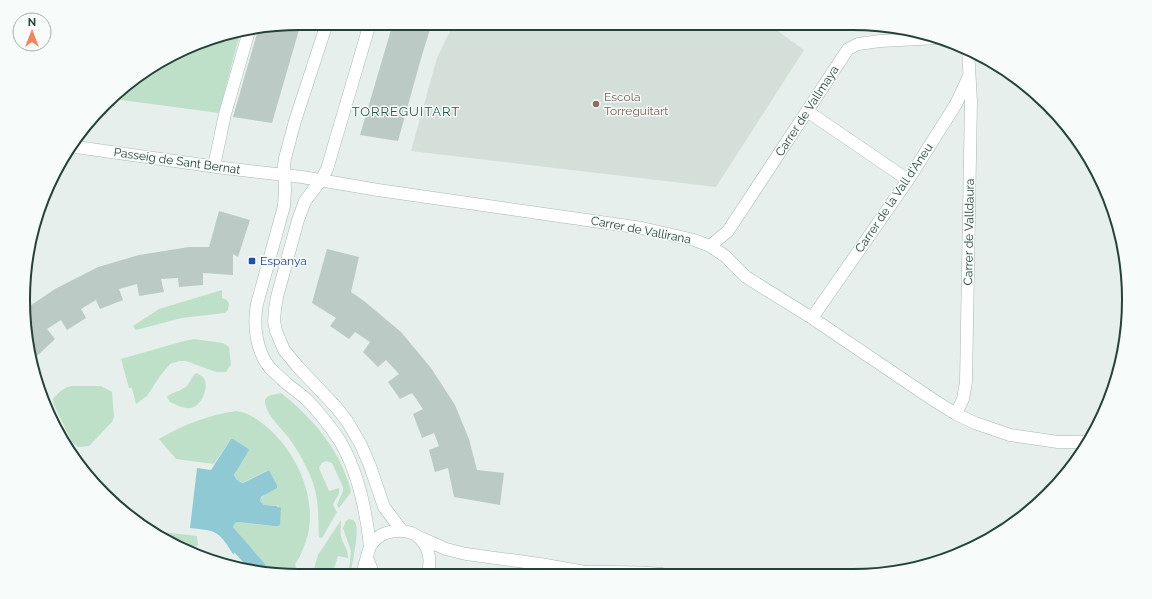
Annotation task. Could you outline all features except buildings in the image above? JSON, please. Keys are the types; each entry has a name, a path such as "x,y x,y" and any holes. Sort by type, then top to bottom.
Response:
{"street":[{"path":"325,30 285,158 284,206 257,304 255,313 255,332 261,353 270,368 307,400 326,421 349,458 368,525 369,552 373,569"},
{"path":"368,30 327,169 321,180 305,201 298,220 278,292 274,309 274,321 276,331 284,350 347,421 361,445 384,507 402,531"},
{"path":"214,166 225,114 248,35"},
{"name":"Carrer de Vallmaya","path":"710,246 728,231 848,49 858,44 880,41 922,39"},
{"name":"Carrer de Valldaura","path":"956,414 963,399 966,382 971,102 968,56"},
{"name":"Carrer de la Vall d'Aneu","path":"812,318 908,180 956,104 969,75"},
{"path":"807,111 908,180"},
{"name":"Passeig de Sant Bernat","path":"77,147 284,174"},
{"name":"Carrer de Vallirana","path":"284,174 378,190 642,228 694,240 710,246 725,256 746,277 812,318 956,414 1010,435 1058,442 1081,442"},
{"path":"364,569 369,552 378,537 386,532 402,531 412,532 421,538 446,549 466,554 567,569"},
{"path":"421,538 427,548 429,557 429,569"}],"shaded area":[{"name":"Escola Torreguitart","path":"451,30 777,30 804,50 716,187 411,151 437,58"}],"green space":[{"path":"239,37 219,113 119,100 150,75 180,58 213,44"},
{"path":"222,290 222,298 227,300 229,304 228,310 225,313 182,318 136,330 133,326 159,309"},
{"path":"194,339 223,343 229,347 231,365 226,372 216,372 186,361 179,361 170,364 147,396 136,404 132,388 129,388 121,359"},
{"path":"197,373 203,377 206,385 204,395 198,404 188,408 170,402 167,397 186,386"},
{"path":"71,386 101,386 112,392 114,417 112,422 89,446 78,447 72,442 54,405 53,399 63,389"},
{"path":"281,393 304,413 325,437 341,463 347,477 351,492 339,508 337,505 343,491 343,487 332,463 326,461 321,464 319,468 329,491 339,488 339,495 333,505 337,512 322,538 319,537 317,502 311,477 297,450 270,415 265,405 265,400 268,396"},
{"path":"236,411 245,413 257,419 279,439 297,466 304,481 310,513 309,529 305,544 300,557 295,564 295,569 264,567 233,527 235,523 238,522 273,526 279,506 264,505 260,501 261,498 277,485 269,470 242,483 237,480 234,475 236,472 231,439 214,464 176,459 159,439 196,421"},
{"path":"349,519 355,522 357,532 351,569 348,569 351,551 343,528 346,521"},
{"path":"341,520 341,536 348,558 338,556 334,569 314,569 318,555"},
{"path":"164,532 197,536 198,546 193,547"}],"water":[{"path":"231,439 233,439 249,450 234,475 237,480 243,483 269,470 277,485 277,488 261,497 260,501 264,505 281,508 280,525 273,526 238,522 235,523 233,527 267,567 244,563 235,553 233,554 224,540 216,533 212,531 190,528 197,468 211,470"}],"place":[{"name":"Escola Torreguitart","path":"596,104"},
{"name":"Espanya","path":"252,261"}],"district":[{"name":"TORREGUITART","path":"406,111"}]}
